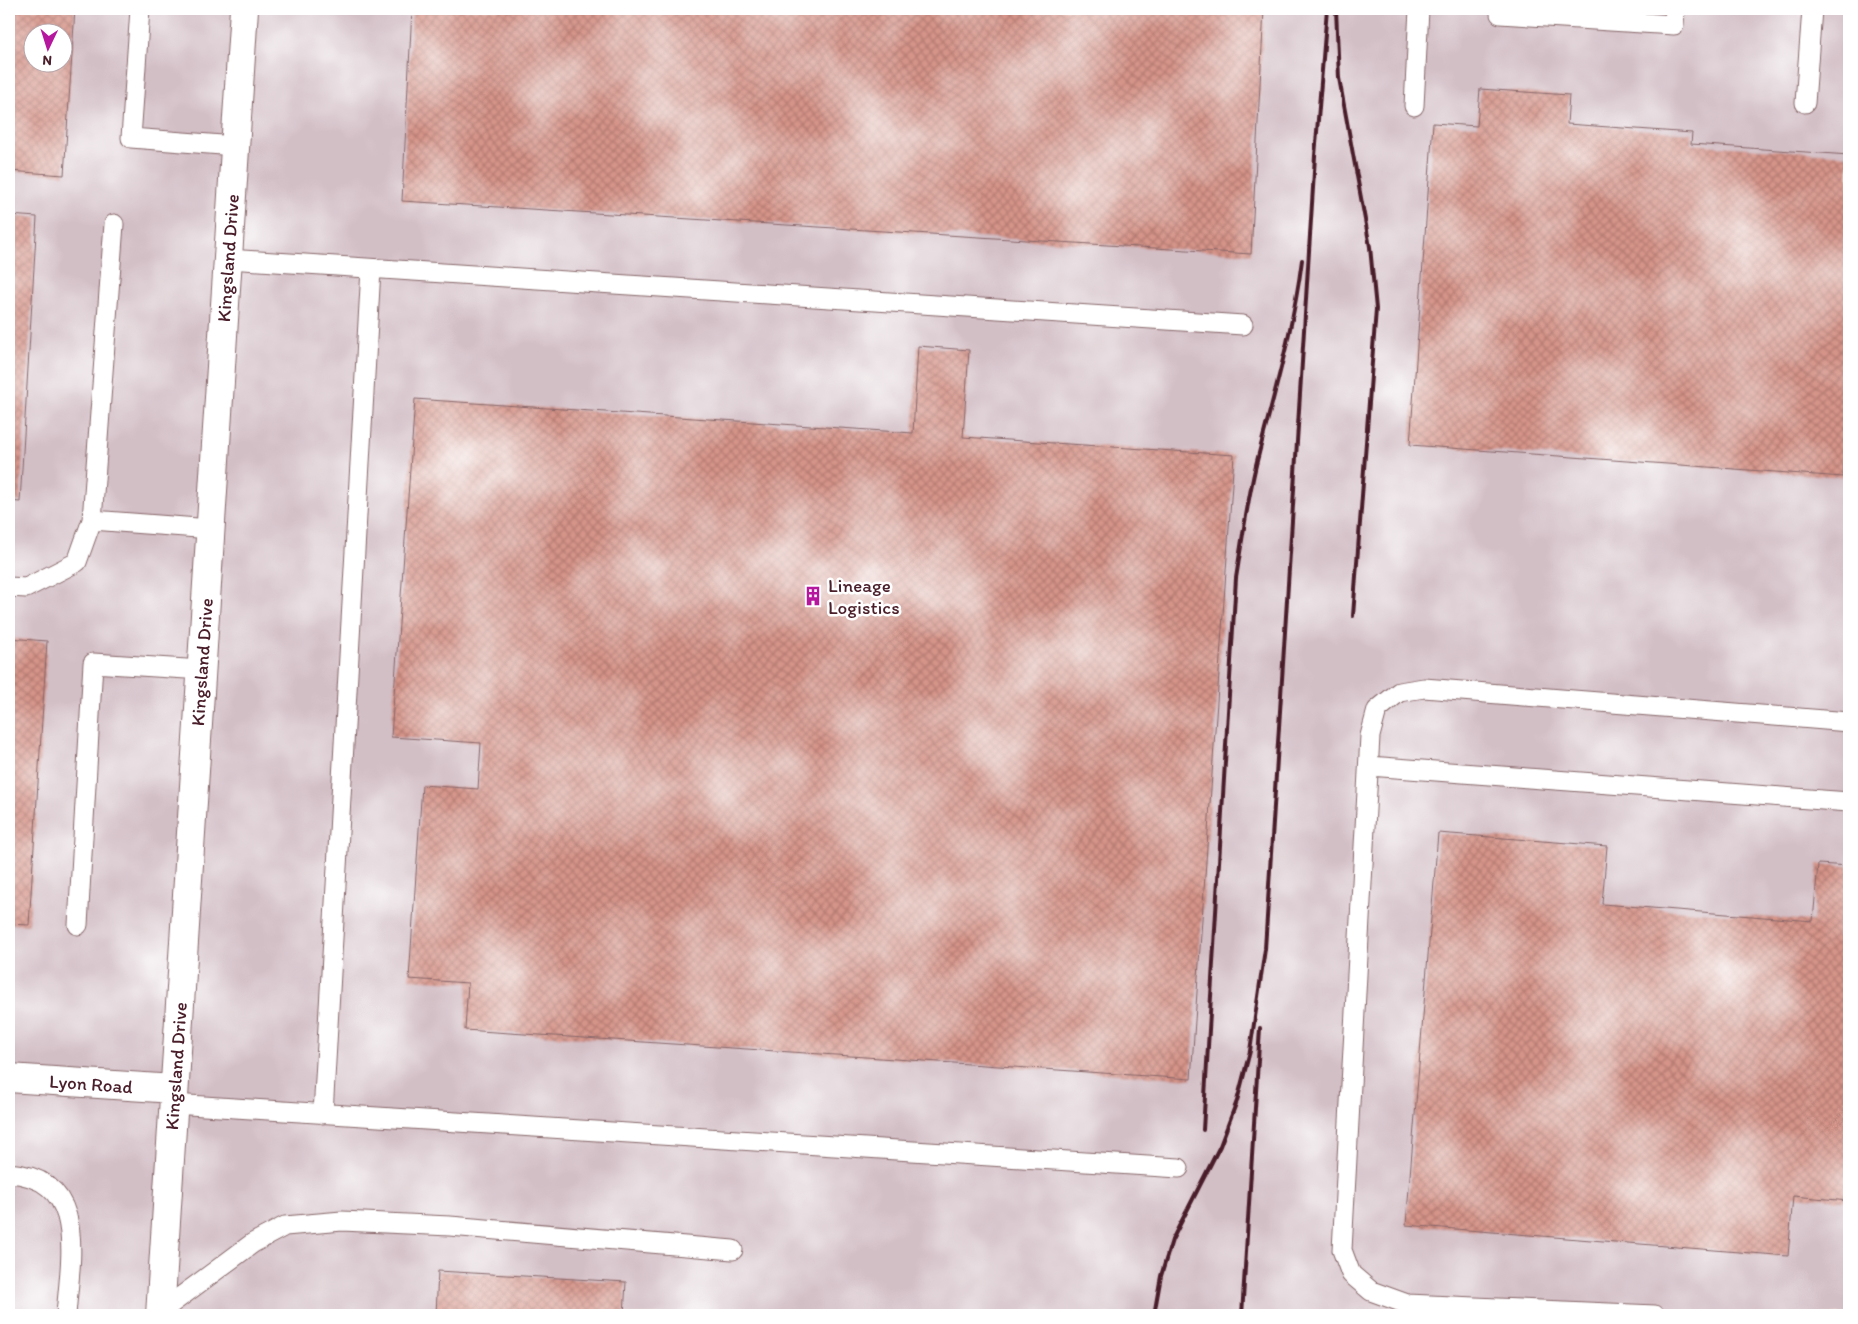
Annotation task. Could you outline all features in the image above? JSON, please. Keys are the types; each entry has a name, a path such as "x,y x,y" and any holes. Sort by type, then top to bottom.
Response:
{"street":[{"name":"Kingsland Drive","path":"160,1314 244,9"},
{"name":"Lyon Road","path":"9,1078 174,1097"}],"lane":[{"path":"140,9 131,138 236,146"},
{"path":"1414,106 1419,9"},
{"path":"1501,9 1500,14 1674,25 1675,9"},
{"path":"1805,103 1812,9"},
{"path":"9,587 26,588 77,562 92,520 114,224"},
{"path":"228,259 1242,325"},
{"path":"323,1114 371,269"},
{"path":"92,520 211,529"},
{"path":"78,925 93,663 202,670"},
{"path":"1655,1315 1407,1304 1371,1291 1351,1274 1342,1250 1370,736 1377,710 1399,692 1424,688 1849,722"},
{"path":"1369,766 1849,802"},
{"path":"174,1097 323,1114 1179,1168"},
{"path":"9,1173 34,1178 48,1186 64,1206 70,1230 71,1248 66,1315"},
{"path":"160,1314 252,1243 285,1226 342,1222 450,1226 732,1250"}],"shaded area":[{"path":"9,9 1849,9 1849,1315 9,1315"}],"building":[{"path":"9,9 75,9 72,54 72,22 22,22 22,72 71,72 64,175 9,171"},
{"path":"412,9 1264,9 1251,254 402,201"},
{"path":"1480,89 1569,95 1567,124 1692,133 1691,144 1849,155 1849,391 1843,477 1410,445 1433,123 1477,126"},
{"path":"9,215 37,217 20,502 9,501"},
{"name":"Lineage Logistics","path":"918,346 969,350 963,437 1234,455 1191,1079 465,1030 468,983 409,979 422,785 478,789 481,743 391,737 415,399 913,433"},
{"path":"9,638 47,641 29,925 9,924"},
{"path":"1438,833 1607,846 1602,904 1813,921 1818,864 1849,866 1849,1201 1793,1196 1788,1256 1406,1225"},
{"path":"438,1271 626,1282 624,1315 436,1315"}],"railway":[{"path":"1154,1315 1161,1276 1172,1240 1220,1146 1237,1101 1250,1051 1265,949 1315,156 1327,9"},
{"path":"1336,9 1339,78 1370,247 1376,309 1353,616"},
{"path":"1203,1130 1236,578 1253,479 1288,338 1302,260"},
{"path":"1242,1315 1260,1028"}],"place":[{"name":"Lineage Logistics","path":"813,596"}]}
